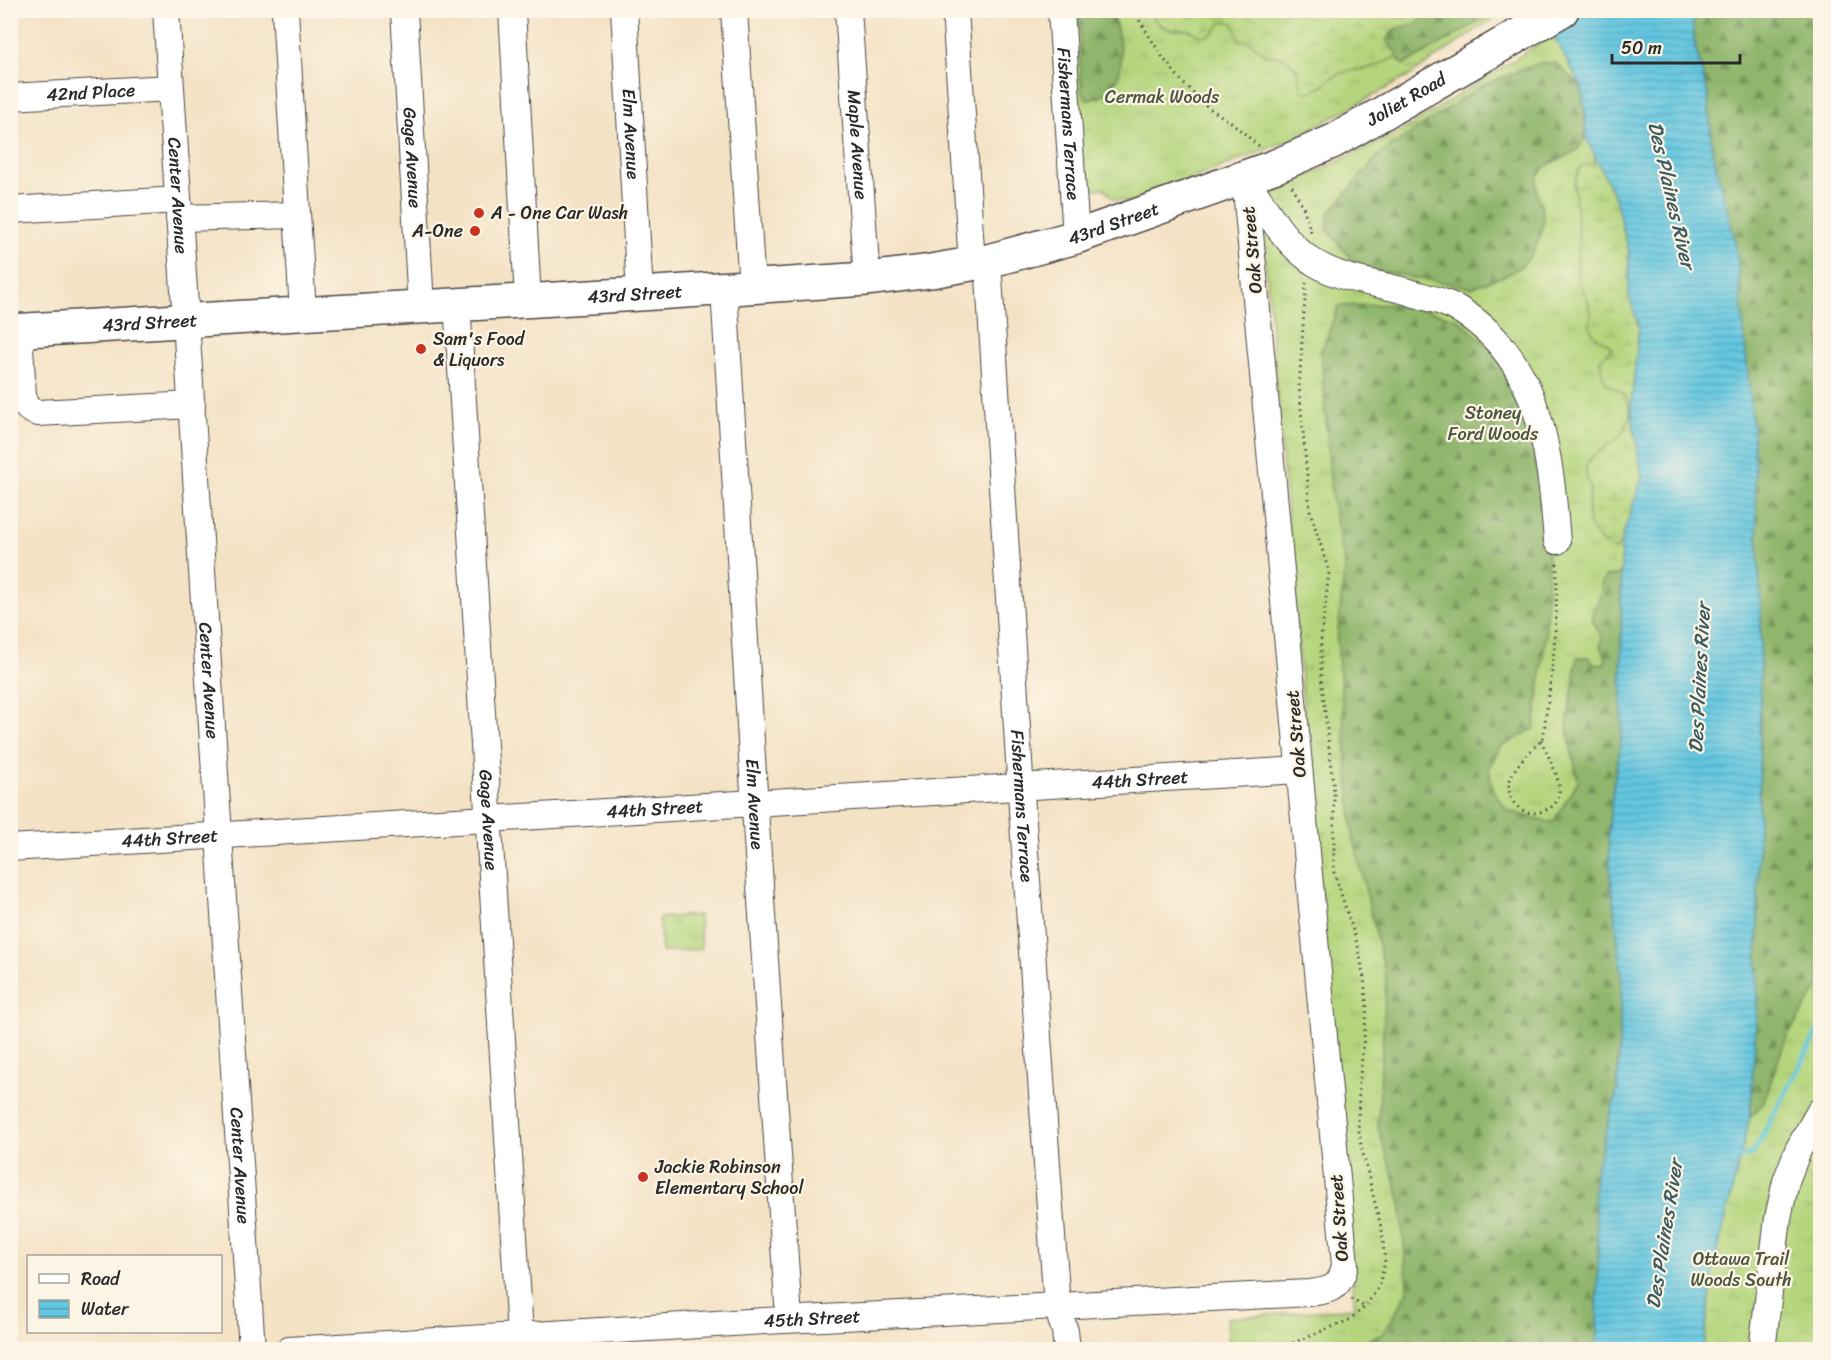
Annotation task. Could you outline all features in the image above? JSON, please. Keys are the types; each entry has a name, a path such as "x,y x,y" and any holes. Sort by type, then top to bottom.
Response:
{"main road":[{"name":"Joliet Road","path":"1245,179 1334,141 1562,10"},
{"name":"43rd Street","path":"15,330 867,279 980,262 1076,237 1245,179"}],"street":[{"name":"Center Avenue","path":"166,10 252,1350"},
{"path":"285,10 303,313"},
{"name":"Gage Avenue","path":"404,10 421,306"},
{"path":"513,10 528,300"},
{"name":"Elm Avenue","path":"624,10 640,294"},
{"name":"Elm Avenue","path":"734,10 738,288 754,803 789,1319"},
{"name":"Maple Avenue","path":"848,10 867,279"},
{"name":"Fishermans Terrace","path":"955,10 980,262 1021,788 1057,1307 1065,1330 1067,1350"},
{"name":"Fishermans Terrace","path":"1061,10 1076,237"},
{"name":"42nd Place","path":"10,97 170,88"},
{"path":"1245,179 1290,243 1310,261 1348,279 1400,289 1444,303 1462,311 1498,340 1515,362 1528,386 1539,419 1547,450 1557,541"},
{"name":"Oak Street","path":"1245,179 1345,1265 1340,1292"},
{"path":"10,210 178,209 297,215"},
{"name":"Gage Avenue","path":"457,303 520,1335"},
{"path":"15,330 22,394 24,404 29,411 38,413 192,405"},
{"name":"44th Street","path":"10,848 1299,770"},
{"path":"1762,1350 1778,1218 1786,1181 1798,1150 1821,1111"},
{"name":"45th Street","path":"289,1350 789,1319 1340,1292"}],"path":[{"path":"1133,10 1163,58 1185,85 1209,108 1232,122 1263,150"},
{"path":"1291,185 1303,207 1312,237"},
{"path":"1276,1350 1342,1323 1365,1307 1378,1288 1385,1263 1382,1231 1361,1146 1358,1123 1359,1085 1367,1009 1364,978 1358,946 1334,872 1334,792 1321,676 1321,641 1329,572 1310,510 1299,386 1306,281"},
{"path":"1541,740 1560,782 1560,794 1555,805 1546,811 1527,813 1514,802 1509,793 1508,784 1511,774 1541,740 1551,680 1556,626 1557,541"},
{"path":"1340,1292 1365,1307"}],"green space":[{"path":"1422,10 1422,17 1417,24 1395,29 1386,41 1396,53 1396,57 1372,67 1341,73 1310,92 1301,91 1296,68 1288,60 1267,55 1250,42 1239,40 1233,23 1221,22 1212,33 1202,36 1189,30 1166,28 1148,11"},
{"name":"Cermak Woods","path":"1069,11 1504,11 1409,76 1292,139 1132,202 1113,198 1105,188 1082,190"},
{"path":"1079,11 1111,11 1120,51 1118,77 1112,88 1102,96 1088,100 1081,90"},
{"path":"1422,11 1497,11 1404,65 1386,41 1397,28 1422,17"},
{"name":"Stoney Ford Woods","path":"1692,11 1820,11 1820,1349 1229,1349 1227,1318 1355,1308 1260,198 1401,132 1553,35 1582,88 1586,137 1615,198 1736,245"},
{"path":"1692,11 1820,11 1818,286 1820,299 1820,985 1787,1036 1763,1103 1750,1117 1757,1010 1761,614 1736,245 1712,149 1708,94 1695,46"},
{"path":"1540,63 1556,63 1582,88 1586,127 1584,139 1575,152 1546,166 1540,172 1536,187 1543,214 1543,226 1538,242 1527,260 1514,271 1473,288 1358,267 1327,229 1329,213 1380,154 1483,85"},
{"path":"1595,155 1615,198 1629,252 1629,295 1639,328 1631,406 1642,478 1622,541 1615,551 1598,538 1588,517 1591,488 1587,478 1588,462 1621,434 1631,416 1628,401 1624,395 1604,379 1600,360 1611,349 1593,334 1590,326 1591,312 1577,276 1579,242 1574,184 1580,167 1588,164 1594,166"},
{"path":"1403,304 1458,319 1503,360 1530,424 1548,546 1546,634 1534,729 1500,747 1489,768 1493,791 1508,811 1553,823 1578,781 1567,727 1577,657 1589,657 1594,664 1604,665 1606,657 1600,645 1602,638 1593,621 1592,613 1606,576 1614,576 1621,572 1622,737 1613,787 1611,883 1622,975 1617,1091 1595,1172 1594,1195 1598,1245 1597,1340 1592,1349 1342,1349 1383,1334 1408,1292 1400,1198 1378,1127 1386,978 1353,835 1337,640 1345,566 1331,493 1321,351 1339,306"},
{"path":"699,915 701,949 662,952 659,918"}],"water":[{"name":"Des Plaines River","path":"1549,11 1692,11 1695,46 1708,94 1712,149 1736,245 1753,430 1761,614 1757,1010 1750,1117 1715,1262 1703,1349 1592,1349 1597,1340 1598,1245 1594,1195 1595,1172 1617,1091 1622,975 1611,883 1608,834 1622,737 1621,541 1642,478 1631,406 1639,328 1629,295 1629,252 1615,198 1586,137 1582,88 1553,35"}],"waterway":[{"path":"1733,1159 1752,1155 1820,1028"}],"place":[{"name":"A - One Car Wash","path":"479,213"},
{"name":"A-One","path":"475,231"},
{"name":"Sam's Food & Liquors","path":"421,349"},
{"name":"Jackie Robinson Elementary School","path":"643,1177"}],"park label":[{"name":"Ottawa Trail Woods South","path":"1741,1269"}]}
